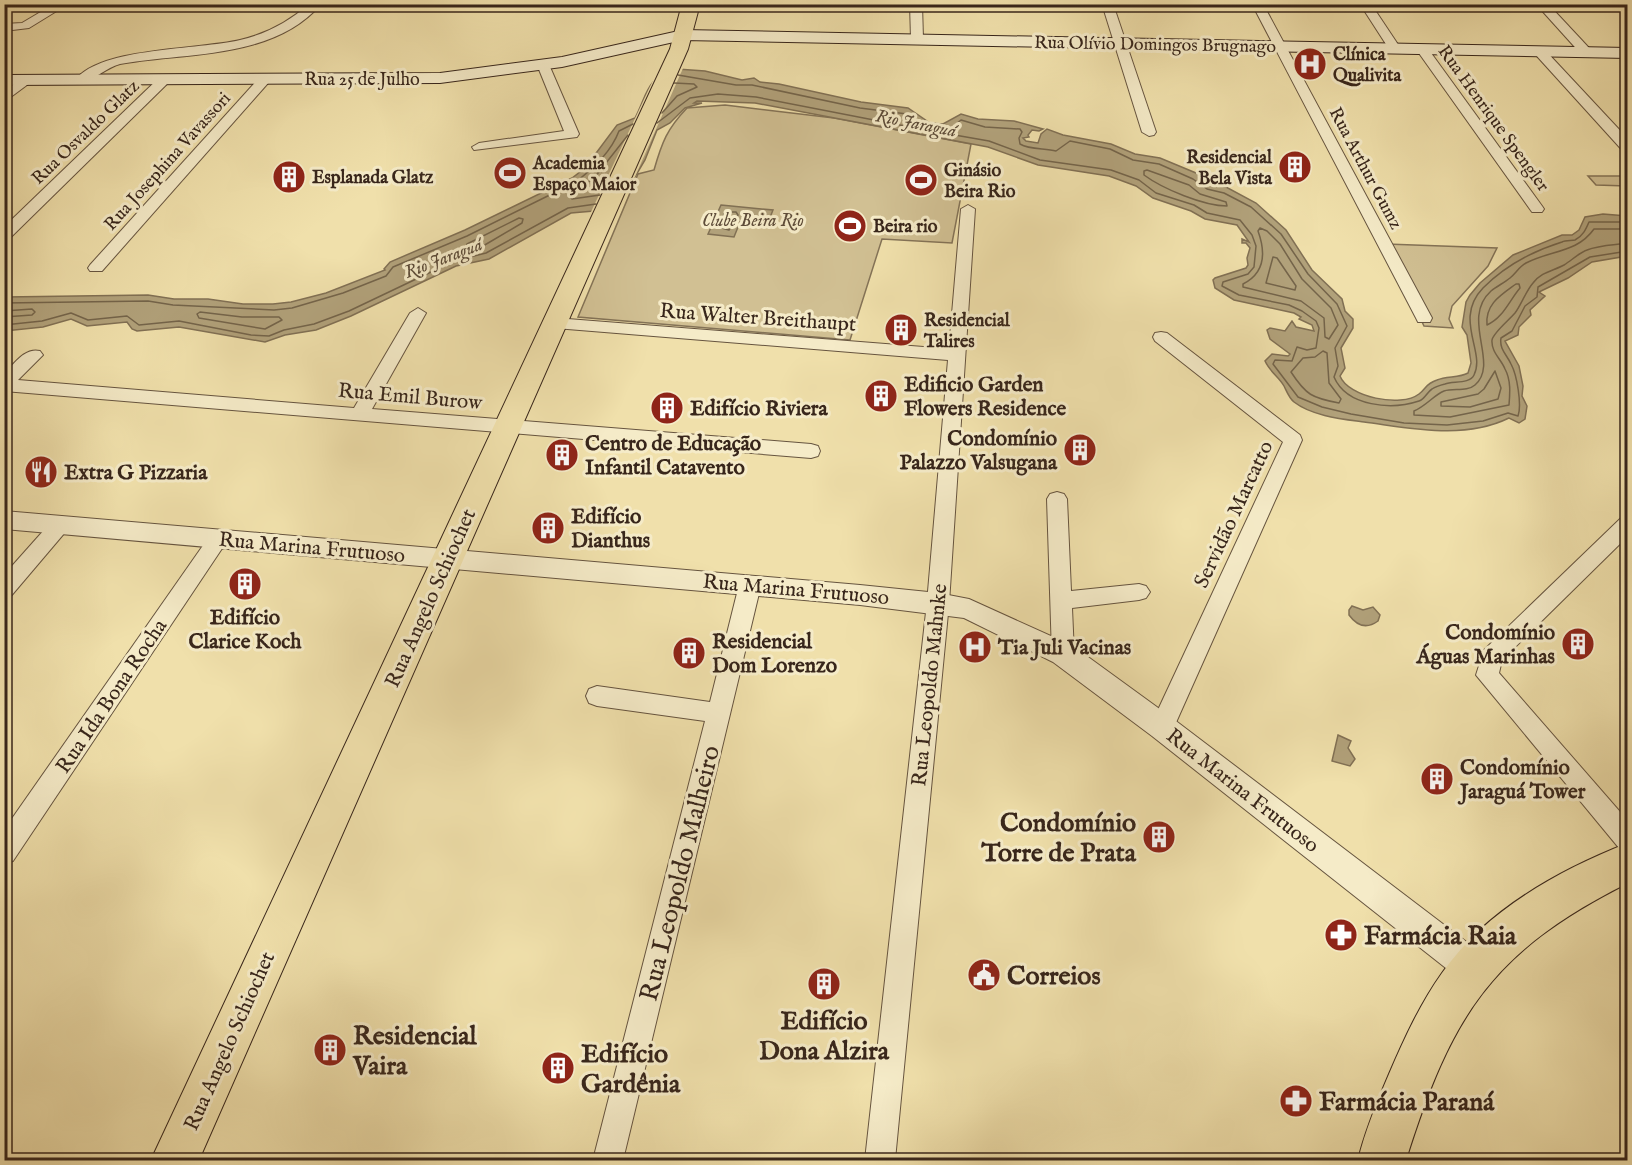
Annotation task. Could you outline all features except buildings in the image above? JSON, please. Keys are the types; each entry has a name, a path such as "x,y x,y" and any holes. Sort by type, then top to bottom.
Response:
{"main road":[{"path":"680,43 691,4"},
{"name":"Rua Olívio Domingos Brugnago","path":"680,43 917,39 1628,53"},
{"name":"Rua 25 de Julho","path":"4,80 440,78 491,75 680,43"},
{"name":"Rua Angelo Schiochet","path":"175,1161 680,43"},
{"path":"1382,1161 1394,1120 1418,1060 1445,1009 1473,968 1505,937 1555,900 1628,862"}],"street":[{"path":"4,28 25,26 63,4"},
{"path":"82,80 97,68 114,61 198,51 273,33 300,20 316,4"},
{"path":"916,4 917,39"},
{"path":"1107,4 1149,132"},
{"name":"Rua Arthur Gumz","path":"1257,4 1424,318"},
{"path":"1365,4 1395,49"},
{"path":"1541,4 1586,52"},
{"name":"Rua Henrique Spengler","path":"1422,49 1537,209"},
{"path":"1539,51 1628,148"},
{"path":"479,147 572,134 544,67"},
{"path":"4,98 27,79"},
{"name":"Rua Osvaldo Glatz","path":"4,236 165,79"},
{"name":"Rua Josephina Vavassori","path":"96,268 265,79"},
{"name":"Rua Leopoldo Mahnke","path":"880,1161 938,603 968,209"},
{"path":"359,415 418,313"},
{"name":"Rua Walter Breithaupt","path":"555,323 957,355"},
{"name":"Servidão Marcatto","path":"1161,337 1293,440 1162,727"},
{"path":"4,385 34,355"},
{"name":"Rua Emil Burow","path":"4,385 811,451"},
{"path":"1057,499 1063,654"},
{"name":"Rua Marina Frutuoso","path":"4,520 750,585 938,603 969,609 1063,654 1162,727 1473,968"},
{"path":"1628,523 1492,656 1487,675 1628,840"},
{"path":"4,590 60,525"},
{"name":"Rua Ida Bona Rocha","path":"4,852 218,539"},
{"name":"Rua Leopoldo Malheiro","path":"608,1161 750,585"},
{"path":"1061,601 1139,592"},
{"path":"597,696 719,713"}],"green space":[{"name":"Clube Beira Rio","path":"725,105 834,118 971,144 952,243 882,239 850,340 578,317 638,174 654,170 666,136 687,108"},
{"path":"1588,176 1622,176 1627,186 1596,185"},
{"path":"1386,244 1497,248 1488,266 1452,306 1449,319 1453,328 1424,326"}],"water":[{"name":"Rio Jaraguá","path":"677,69 705,71 742,80 754,78 760,82 861,102 908,108 930,123 943,124 961,114 978,119 1014,121 1043,129 1032,130 1029,137 1023,138 1026,141 1038,143 1041,134 1047,129 1063,135 1111,144 1135,154 1160,158 1196,173 1210,183 1226,187 1256,203 1286,230 1312,270 1342,299 1345,311 1353,319 1353,328 1341,348 1345,368 1340,376 1353,390 1376,398 1400,400 1411,398 1433,382 1468,373 1471,363 1467,335 1462,327 1466,302 1480,283 1513,255 1562,235 1572,235 1579,230 1585,217 1603,214 1627,216 1627,256 1592,262 1568,278 1539,292 1545,296 1530,310 1531,315 1519,327 1518,335 1505,341 1519,366 1523,386 1522,396 1527,406 1525,419 1519,423 1509,418 1492,425 1456,431 1400,427 1337,418 1309,411 1294,402 1265,361 1272,354 1288,356 1290,354 1270,339 1267,330 1270,328 1285,331 1292,321 1296,327 1314,331 1312,325 1299,319 1301,317 1294,313 1234,300 1215,288 1213,280 1215,278 1246,268 1248,265 1247,258 1250,248 1246,243 1242,243 1242,239 1249,242 1237,225 1205,219 1191,211 1153,198 1136,186 1109,176 1038,165 988,147 755,103 697,101 694,103 702,103 685,108 670,123 657,130 645,160 632,182 594,211 571,213 489,259 456,266 351,316 316,330 285,335 265,342 179,327 137,331 132,329 127,322 87,326 71,319 43,327 5,331 5,297 148,295 243,304 273,304 326,293 385,270 390,262 465,230 572,178 585,168 617,125 635,118 654,81 667,72"},
{"path":"721,205 773,210 767,225 740,222 734,237 708,234"},
{"path":"1352,606 1363,610 1373,607 1380,615 1378,621 1366,626 1355,622 1349,615"},
{"path":"1338,735 1351,741 1348,748 1355,759 1350,766 1332,761"}],"pier":[{"path":"684,66 630,188 622,197 595,214 590,214 655,76 661,71"}],"place":[{"name":"Clínica Qualivita","path":"1310,64"},
{"name":"Residencial Bela Vista","path":"1295,167"},
{"name":"Academia Espaço Maior","path":"510,173"},
{"name":"Esplanada Glatz","path":"289,177"},
{"name":"Ginásio Beira Rio","path":"921,180"},
{"name":"Beira rio","path":"850,226"},
{"name":"Residencial Talires","path":"901,330"},
{"name":"Edificio Garden Flowers Residence","path":"881,396"},
{"name":"Edifício Riviera","path":"667,408"},
{"name":"Condomínio Palazzo Valsugana","path":"1080,450"},
{"name":"Centro de Educação Infantil Catavento","path":"562,455"},
{"name":"Extra G Pizzaria","path":"41,472"},
{"name":"Edifício Dianthus","path":"548,528"},
{"name":"Edifício Clarice Koch","path":"245,584"},
{"name":"Condomínio Águas Marinhas","path":"1578,644"},
{"name":"Tia Juli Vacinas","path":"975,647"},
{"name":"Residencial Dom Lorenzo","path":"689,653"},
{"name":"Condomínio Jaraguá Tower","path":"1437,779"},
{"name":"Condomínio Torre de Prata","path":"1159,837"},
{"name":"Farmácia Raia","path":"1341,935"},
{"name":"Correios","path":"984,975"},
{"name":"Edifício Dona Alzira","path":"824,984"},
{"name":"Residencial Vaira","path":"330,1050"},
{"name":"Edifício Gardênia","path":"558,1068"},
{"name":"Farmácia Paraná","path":"1296,1101"}]}
